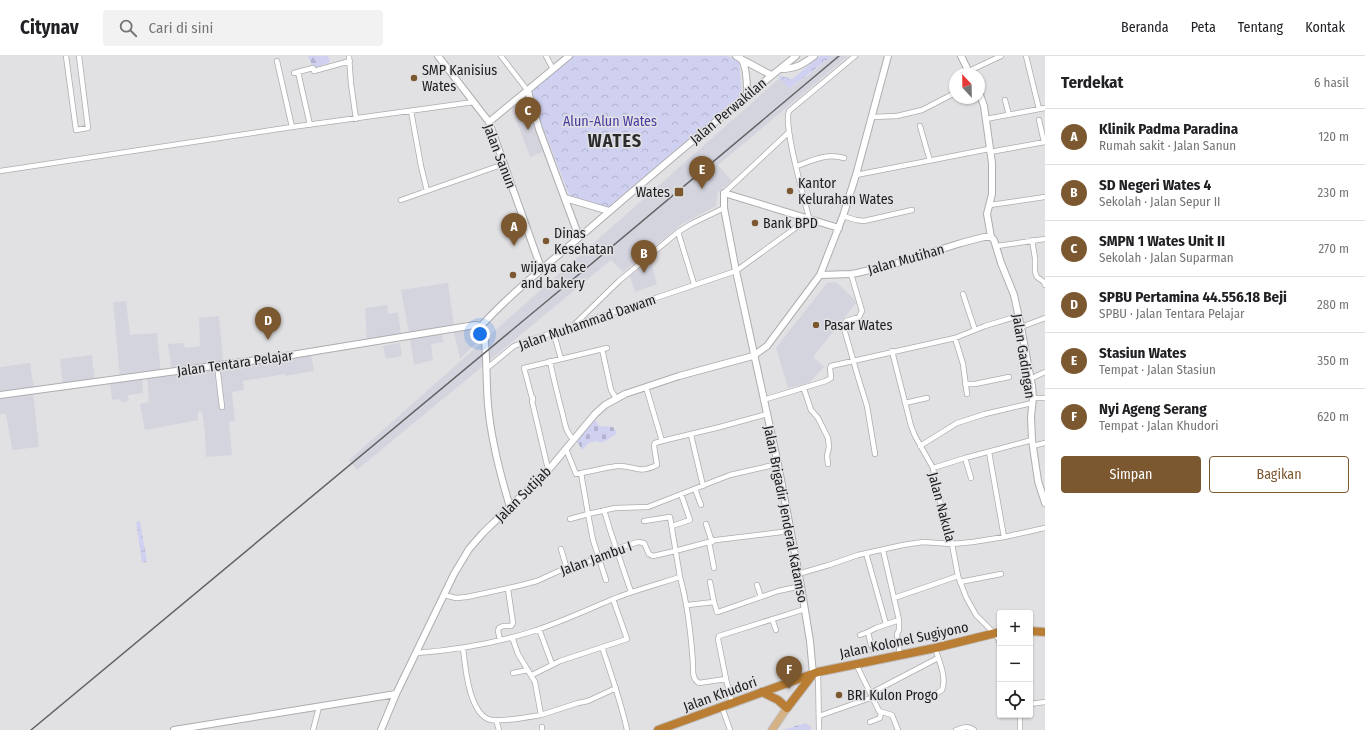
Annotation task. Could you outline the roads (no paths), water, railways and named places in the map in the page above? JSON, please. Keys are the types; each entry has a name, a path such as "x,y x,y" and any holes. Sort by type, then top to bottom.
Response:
{"highway":[{"path":"1033,631 1045,632"},
{"name":"Jalan Kolonel Sugiyono","path":"816,673 875,658 935,648 997,633"},
{"name":"Jalan Khudori","path":"658,730 672,728 732,703 816,673"},
{"path":"762,692 778,700 788,708 816,673"}],"main road":[{"name":"Jalan Sanun","path":"438,56 489,122 541,268"},
{"path":"489,122 569,56"},
{"name":"Jalan Perwakilan","path":"481,326 493,312 541,268 747,94 796,56"},
{"path":"780,69 790,69 804,64 814,56"},
{"path":"753,356 767,346 820,274 839,228 856,175 888,56"},
{"path":"961,56 968,68"},
{"path":"738,58 771,75"},
{"path":"738,58 746,76 747,94"},
{"path":"528,91 539,129 579,237"},
{"name":"Jalan Gadingan","path":"982,104 986,119 993,178 992,194 987,214 992,237 997,246 1001,263 1014,295 1021,327 1033,401 1031,417 1038,481 1045,503"},
{"path":"724,193 839,228"},
{"name":"Jalan Brigadir Jenderal Katamso","path":"724,193 724,208 736,271 753,356 778,464 816,673"},
{"path":"565,198 609,211"},
{"name":"Jalan Mutihan","path":"820,274 852,274 891,265 976,239 992,237"},
{"name":"Jalan Tentara Pelajar","path":"0,394 279,357 468,325 481,326"},
{"path":"481,326 484,331 492,433 500,473 510,507"},
{"name":"Jalan Sutijab","path":"381,730 396,694 454,574 469,549 566,450 595,414 616,398 646,386 753,356"},
{"path":"174,730 396,694"},
{"path":"772,730 788,708"}],"street":[{"path":"66,56 76,130 88,128 79,56"},
{"path":"501,56 528,91"},
{"path":"546,56 553,69"},
{"path":"809,218 788,133 788,115 790,111 855,56"},
{"path":"978,68 1002,56"},
{"path":"1026,56 1039,109"},
{"path":"310,125 296,72 312,68 314,71 350,58 351,84 356,119"},
{"path":"277,61 292,127"},
{"path":"872,117 897,116 922,110 949,96"},
{"path":"1005,100 1009,115"},
{"path":"0,171 292,127 474,102"},
{"path":"986,119 1045,108"},
{"path":"411,111 427,191"},
{"path":"856,175 990,150 1044,142 1039,120"},
{"path":"920,126 930,161"},
{"path":"724,193 788,133"},
{"path":"797,166 825,156 844,158"},
{"path":"401,200 504,164"},
{"path":"990,205 1045,197"},
{"path":"574,325 619,281 678,232 724,208"},
{"path":"843,216 864,221 912,210"},
{"name":"Jalan Muhammad Dawam","path":"486,369 514,346 736,271 809,218"},
{"path":"678,232 694,284"},
{"path":"997,246 1045,239"},
{"path":"1032,240 1037,277 1044,282 1045,285"},
{"path":"852,274 862,311 859,317 846,321 843,326 867,406 875,454"},
{"path":"963,294 975,330"},
{"path":"764,400 804,389 829,380 831,378 831,366 955,338 1018,316"},
{"path":"1021,327 1045,318"},
{"path":"553,332 561,358"},
{"path":"955,338 963,364 967,394"},
{"path":"548,469 532,401 533,398 524,368 607,348"},
{"path":"602,349 611,390 616,398"},
{"name":"Jalan Nakula","path":"892,351 911,426 920,446 933,468 960,582 971,608 976,615 997,633"},
{"path":"550,361 566,430 574,440"},
{"path":"217,365 222,407"},
{"path":"1030,379 1045,372"},
{"path":"966,384 1008,377"},
{"path":"646,386 662,442"},
{"path":"804,389 811,410 818,418 828,438 830,447 826,456 828,464"},
{"path":"905,403 927,398"},
{"path":"920,446 957,423 1045,398"},
{"path":"566,450 576,474 616,466 624,466 640,470 650,469 657,465 654,445 766,414"},
{"path":"690,435 703,486"},
{"path":"933,468 989,452 1033,443 1045,443"},
{"path":"989,452 1004,537"},
{"path":"965,458 971,478"},
{"path":"570,520 604,510 648,507 734,474 778,464"},
{"path":"581,473 593,540 606,580"},
{"path":"696,489 701,505"},
{"path":"672,526 690,520 681,494"},
{"path":"604,510 630,592"},
{"path":"644,521 670,518 680,577 688,605 695,679 699,683 726,679"},
{"path":"706,524 714,568"},
{"path":"798,574 866,553 903,545 923,542 952,544 1004,537 1045,528"},
{"name":"Jalan Jambu I","path":"444,595 456,598 508,589 537,581 616,549 642,542 650,555 653,556 710,542 790,530"},
{"path":"561,549 567,569"},
{"path":"883,550 899,620 899,630 897,634 900,655"},
{"path":"866,553 886,624"},
{"path":"960,582 1001,574"},
{"path":"894,598 958,576"},
{"path":"417,653 463,648 512,637 539,629 630,592 680,577"},
{"path":"710,582 714,602 718,612 778,591 801,586"},
{"path":"757,585 761,597"},
{"path":"500,640 498,629 503,626 511,626 513,623 508,589"},
{"path":"532,675 552,664 627,638 613,599"},
{"path":"688,605 714,602"},
{"path":"732,703 726,679 719,637 805,609"},
{"path":"772,619 776,630"},
{"path":"860,635 899,620"},
{"path":"539,629 552,664"},
{"path":"868,632 871,644"},
{"path":"512,637 518,654 532,675 541,714"},
{"path":"602,647 624,714 627,730"},
{"path":"463,648 466,680 470,693 480,712 490,720 526,717 541,714 590,701 616,688"},
{"path":"929,698 941,691 943,688 943,675 935,648"},
{"path":"819,716 872,695 938,658"},
{"path":"856,664 877,708 881,712 892,714 898,730"},
{"path":"513,673 528,670"},
{"path":"816,673 819,730"},
{"path":"1033,704 1045,702"},
{"path":"313,730 319,707"},
{"path":"722,707 730,730"},
{"path":"870,722 880,718 881,712"},
{"path":"1020,718 1020,730"},
{"path":"496,720 499,730"},
{"path":"956,730 967,727 974,730"}],"tunnel":[{"path":"871,645 873,653"}],"railway":[{"path":"31,730 839,56"}],"place":[{"name":"SMP Kanisius Wates","path":"414,78"},
{"name":"SMPN 1 Wates Unit II","path":"528,130"},
{"name":"Stasiun Wates","path":"702,189"},
{"name":"Kantor Kelurahan Wates","path":"790,191"},
{"name":"Wates","path":"679,192"},
{"name":"Bank BPD","path":"755,223"},
{"name":"Dinas Kesehatan","path":"546,241"},
{"name":"Klinik Padma Paradina","path":"514,246"},
{"name":"SD Negeri Wates 4","path":"644,273"},
{"name":"wijaya cake and bakery","path":"513,275"},
{"name":"Pasar Wates","path":"816,325"},
{"name":"SPBU Pertamina 44.556.18 Beji","path":"268,340"},
{"name":"Nyi Ageng Serang","path":"789,689"},
{"name":"BRI Kulon Progo","path":"839,695"}],"district":[{"name":"WATES","path":"615,141"}],"park label":[{"name":"Alun-Alun Wates","path":"610,121"}]}
